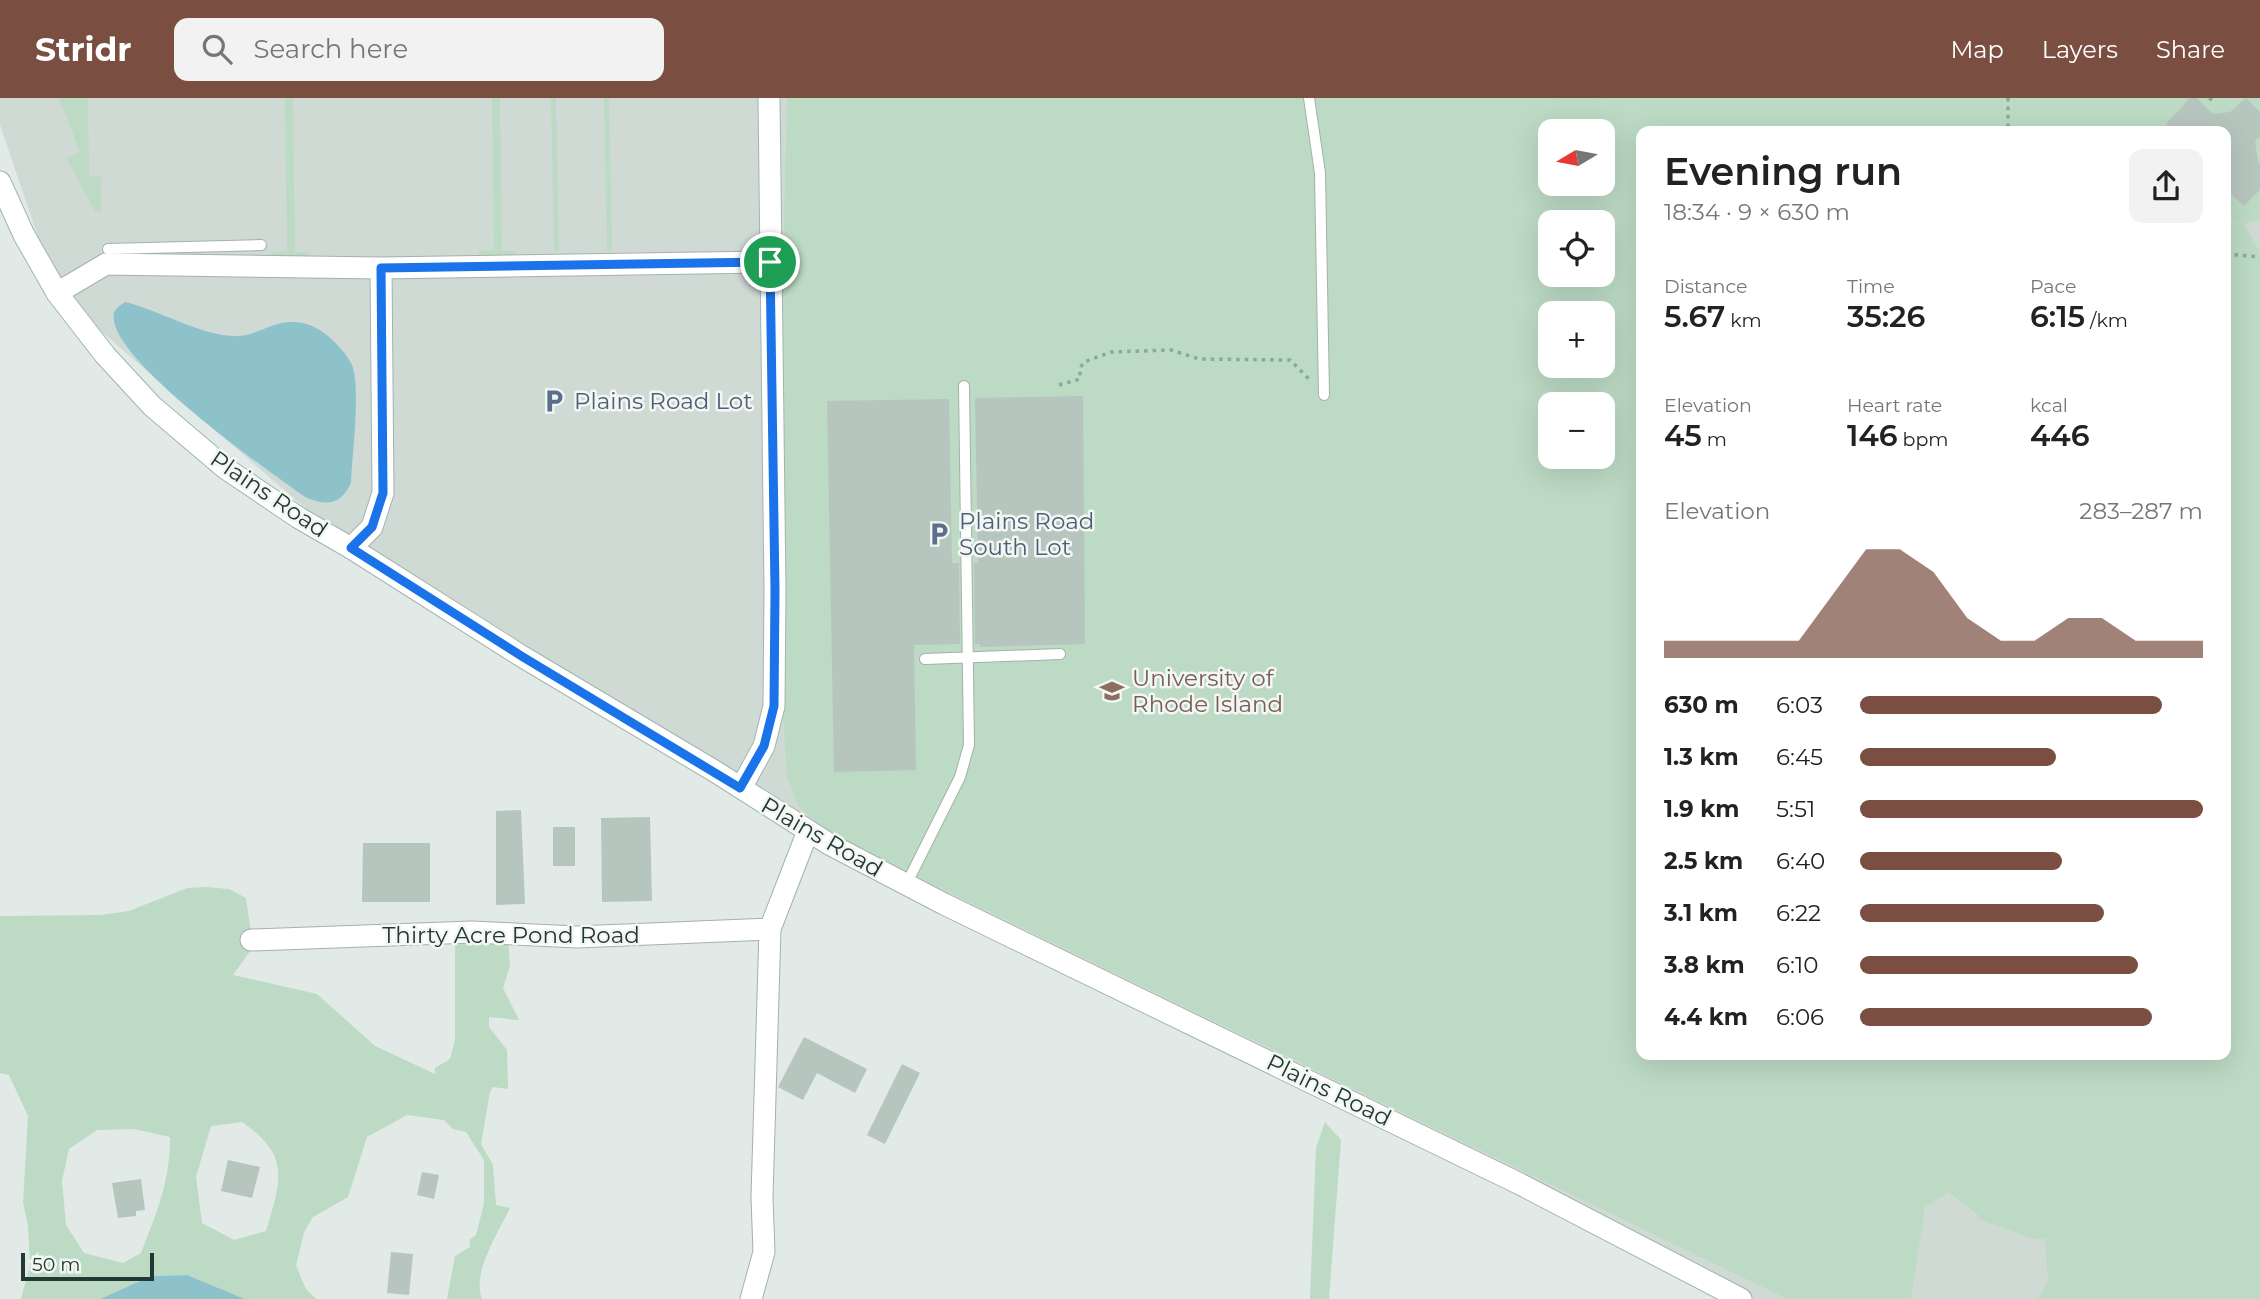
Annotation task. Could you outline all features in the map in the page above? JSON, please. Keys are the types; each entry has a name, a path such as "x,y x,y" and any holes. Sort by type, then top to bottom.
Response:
{"street":[{"path":"740,788 764,746 774,706 769,98"},
{"name":"Plains Road","path":"0,182 24,235 57,293 105,355 152,406 225,468 299,518 829,844 906,885 1520,1184 1741,1299"},
{"path":"57,293 106,264 381,268 770,262"},
{"path":"351,548 372,527 383,493 381,268"},
{"path":"751,1299 764,1252 762,1196 770,929 808,831"},
{"name":"Thirty Acre Pond Road","path":"251,940 472,932 577,937 770,929"}],"lane":[{"path":"1309,98 1320,173 1324,395"},
{"path":"108,249 261,245"},
{"path":"906,885 960,777 969,745 964,386"},
{"path":"925,659 1060,654"}],"path":[{"path":"2008,98 2008,126"},
{"path":"2208,98 2215,98"},
{"path":"2231,254 2260,257"},
{"path":"1059,385 1080,379 1080,368 1084,362 1111,352 1171,350 1199,359 1290,359 1324,395"}],"shaded area":[{"name":"University of Rhode Island","path":"0,98 2260,98 2260,838 2231,929 2231,126 1636,126 1636,1060 2165,1060 2039,1299 1734,1299 944,904 351,548 57,293 0,125"}],"green space":[{"path":"59,98 88,98 89,176 101,177 101,213 95,211 66,158 80,152"},
{"path":"285,98 293,98 295,252 309,252 309,256 271,256 272,252 287,251"},
{"path":"492,98 500,98 502,251 515,251 515,255 479,256 479,251 494,250"},
{"path":"551,98 556,98 559,251 554,251"},
{"path":"604,98 609,98 612,251 607,251"},
{"name":"University of Rhode Island","path":"787,98 2260,98 2260,219 2244,224 2260,252 2260,1299 2038,1299 2048,1280 2045,1239 2033,1239 1978,1219 1979,1216 1949,1192 1925,1207 1911,1299 1787,1299 831,835 799,807 787,776 775,590"},
{"path":"187,888 229,889 246,898 253,947 233,975 317,994 375,1046 435,1074 435,1068 450,1059 455,1040 455,938 508,937 510,966 503,988 519,1020 489,1017 489,1027 507,1050 508,1089 493,1087 490,1092 481,1144 493,1165 496,1205 510,1208 483,1265 480,1277 482,1299 447,1299 455,1256 470,1247 470,1239 476,1235 484,1203 484,1160 466,1132 453,1129 444,1120 407,1115 367,1137 348,1197 313,1217 304,1232 296,1266 306,1289 316,1299 245,1299 187,1275 151,1276 100,1299 21,1299 30,1266 28,1225 23,1203 28,1116 9,1075 0,1073 0,916 101,915 129,911","holes":["242,1122 269,1146 278,1170 278,1183 266,1231 234,1240 202,1223 196,1177 211,1126","134,1129 170,1137 168,1168 162,1196 141,1253 123,1263 84,1253 66,1225 62,1181 69,1149 97,1130"]},
{"path":"1325,1122 1341,1140 1329,1299 1310,1299 1316,1148"}],"water":[{"path":"125,302 218,334 240,336 277,324 294,322 312,326 328,336 347,357 355,376 351,483 347,491 337,500 326,503 305,497 193,412 161,384 135,356 118,332 114,313"},
{"path":"187,1275 245,1299 100,1299 151,1276"}],"building":[{"path":"2190,98 2197,98 2213,114 2230,112 2246,98 2260,112 2260,137 2255,141 2260,164 2260,190 2244,206 2231,194 2231,126 2166,124"},
{"path":"1083,396 1085,644 980,647 980,644 975,644 974,563 978,563 975,398"},
{"path":"949,399 952,563 959,563 960,644 914,645 916,770 834,772 827,401"},
{"path":"521,810 525,904 496,905 496,811"},
{"path":"650,817 652,901 602,902 601,818"},
{"path":"553,827 575,827 575,866 553,866"},
{"path":"363,843 430,843 430,902 362,902"},
{"path":"804,1037 867,1069 855,1093 817,1073 803,1100 778,1087"},
{"path":"902,1064 920,1073 885,1144 867,1135"},
{"path":"228,1160 260,1167 252,1198 221,1191"},
{"path":"422,1172 439,1175 434,1199 417,1195"},
{"path":"141,1179 145,1210 136,1211 136,1216 118,1218 112,1183"},
{"path":"391,1252 413,1254 409,1295 387,1293"}],"place":[{"name":"Plains Road Lot","path":"554,401"},
{"name":"Plains Road South Lot","path":"939,534"},
{"name":"University of Rhode Island","path":"1112,691"}],"route":[{"path":"770,262 774,706 764,746 740,788 523,657 351,548 372,527 383,493 381,268 770,262"}]}
